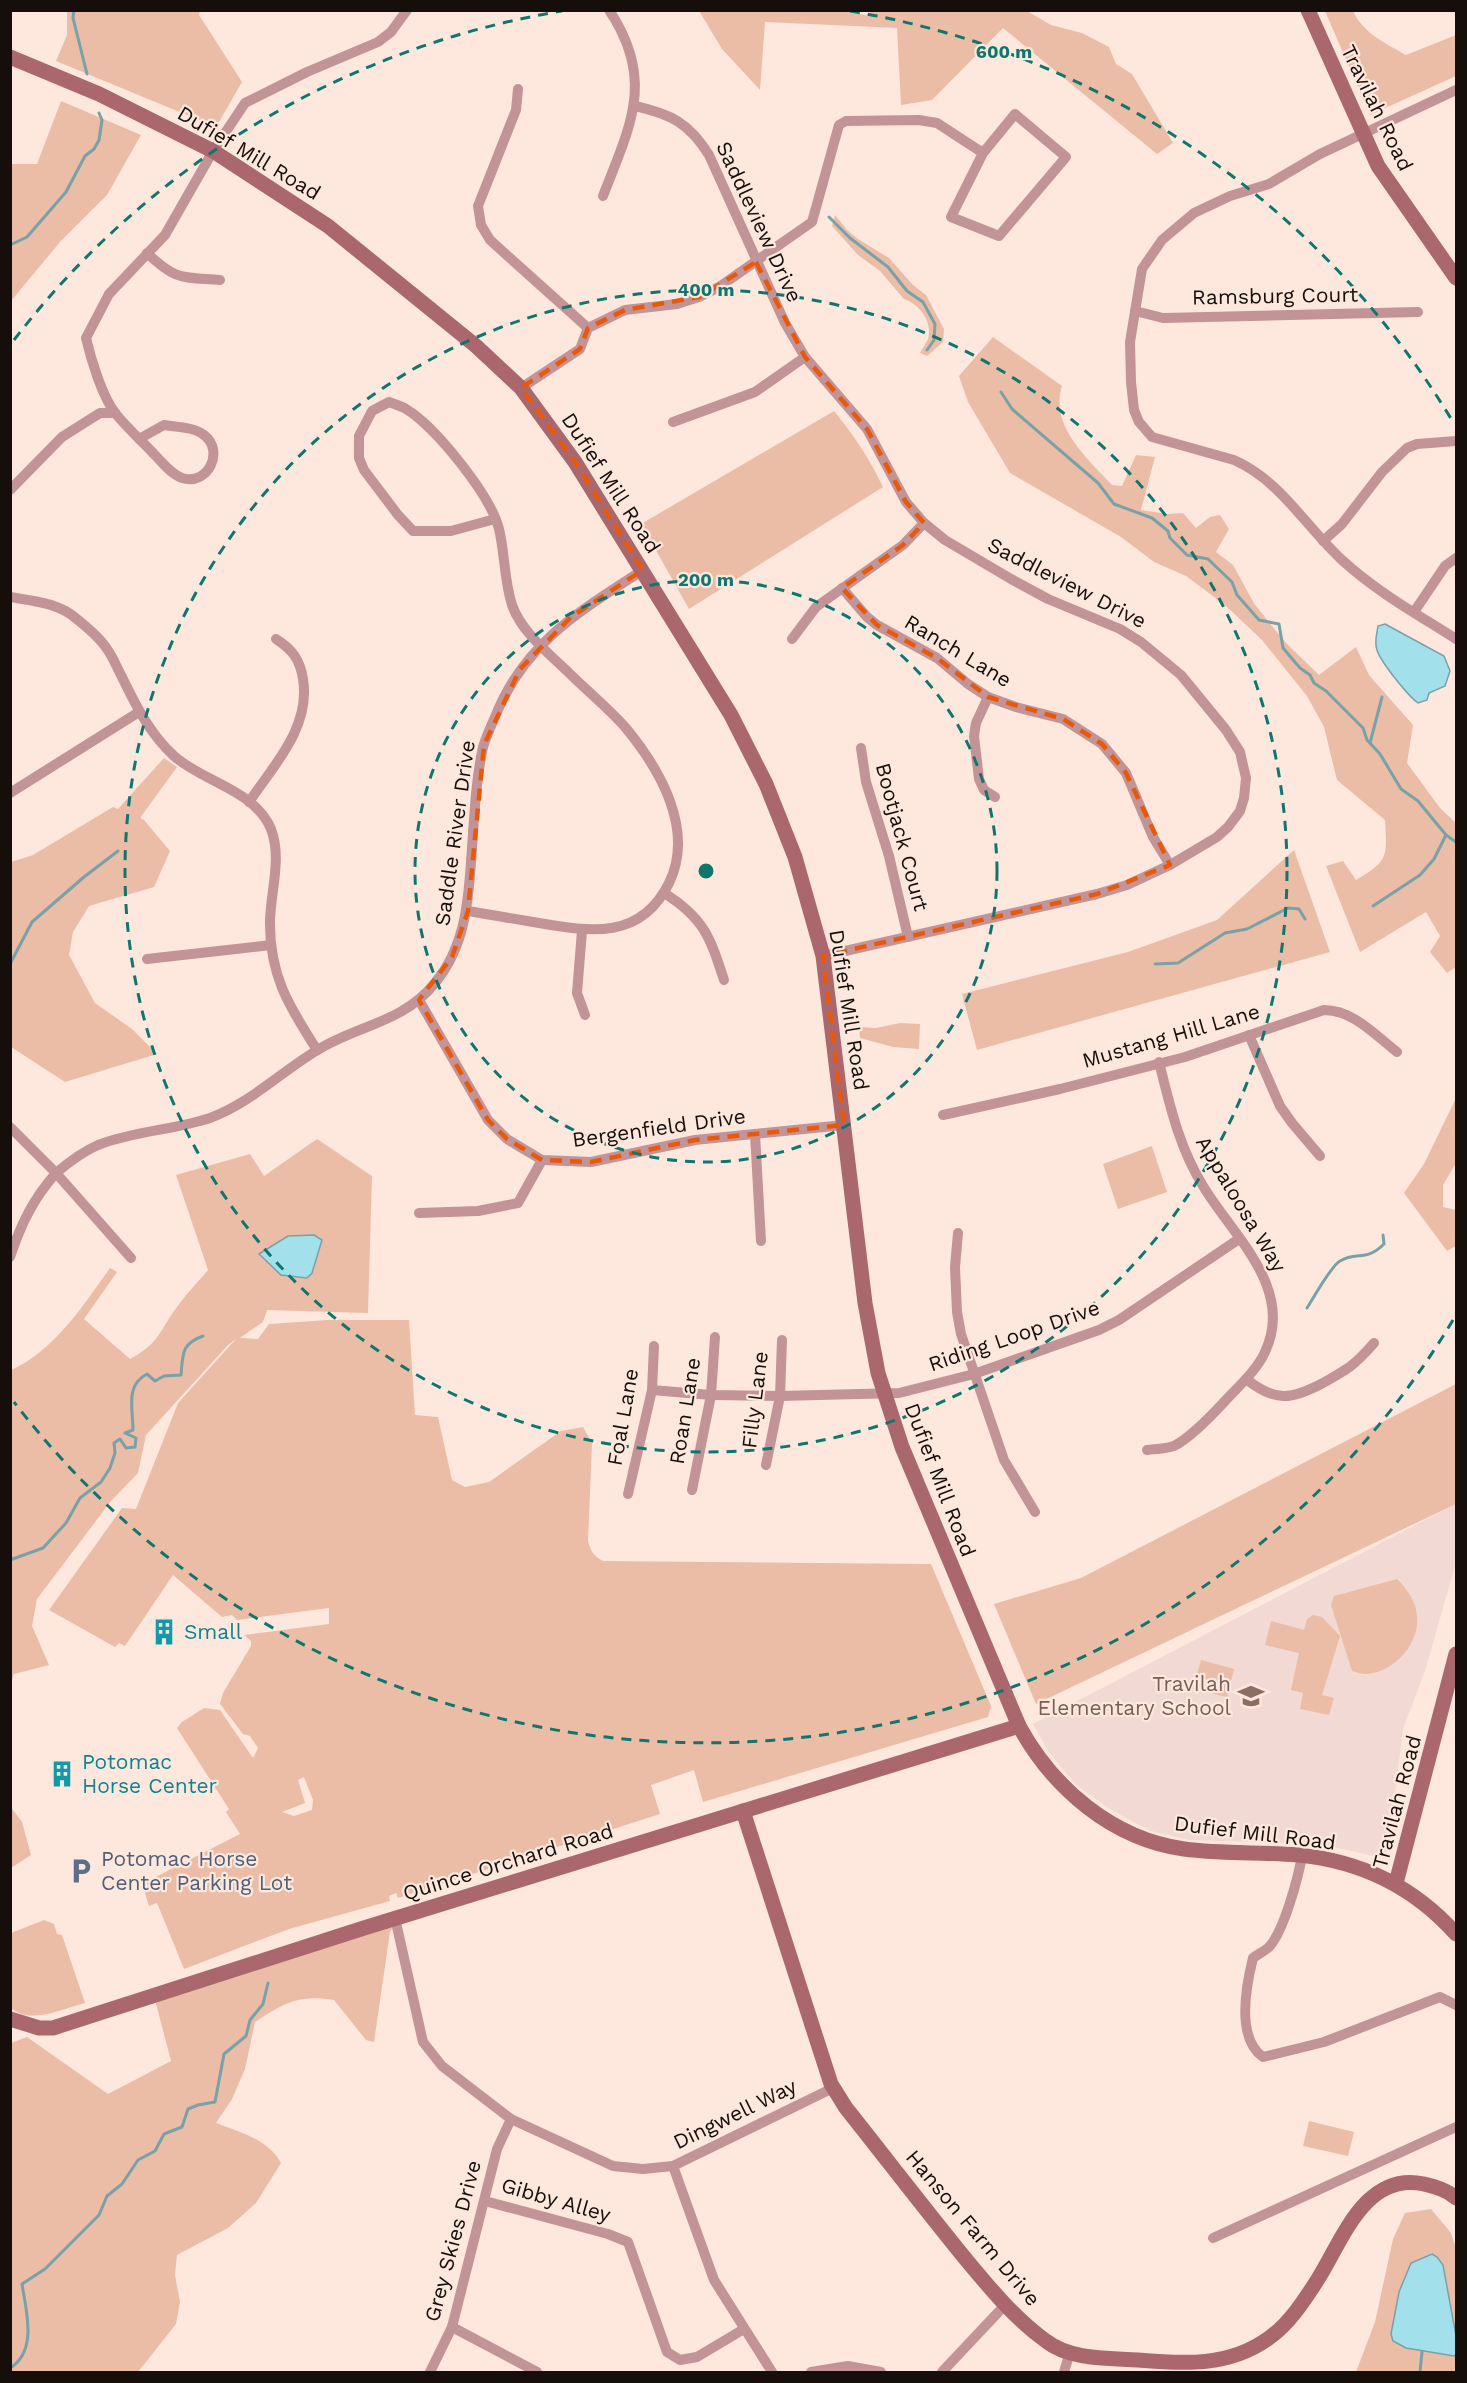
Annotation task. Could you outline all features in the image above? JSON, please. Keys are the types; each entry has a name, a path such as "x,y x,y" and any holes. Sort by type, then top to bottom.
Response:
{"main road":[{"name":"Travilah Road","path":"1308,10 1362,135 1378,166 1456,278"},
{"name":"Dufief Mill Road","path":"10,57 99,94 213,151 328,226 476,346 521,388 576,462 643,570 730,715 766,784 795,857 824,956 865,1303 884,1395 902,1447 941,1543 1019,1726 1030,1746 1051,1774 1081,1803 1134,1834 1151,1841 1184,1849 1325,1859 1368,1871 1396,1883"},
{"name":"Travilah Road","path":"1456,1654 1396,1883 1426,1905 1456,1934"},
{"name":"Quince Orchard Road","path":"10,2019 39,2028 53,2028 395,1918 1019,1726"},
{"name":"Hanson Farm Drive","path":"743,1811 819,2054 833,2088 931,2217 1005,2305 1047,2343 1070,2352 1091,2356 1216,2367 1257,2346 1280,2330 1301,2305 1319,2278 1345,2230 1363,2205 1380,2192 1395,2185 1418,2183 1450,2192 1456,2198"}],"street":[{"path":"140,439 164,425 202,434 212,444 214,456 211,468 194,478 182,478 170,471 115,413 91,362 86,338 109,294 165,235 213,151 245,103 307,72 378,42 391,32 407,10"},
{"path":"603,196 630,127 636,77 630,48 609,10"},
{"path":"518,89 516,110 478,206 481,225 490,240 588,328"},
{"path":"1456,90 1320,154 1269,184 1230,196 1194,213 1162,240 1142,269 1130,342 1134,410 1139,422 1152,437 1247,465 1276,489 1342,560 1395,603 1414,612 1456,639"},
{"name":"Saddleview Drive","path":"634,106 668,115 697,135 709,155 785,323 805,357 867,429 906,502 924,523 945,540 1047,599 1120,629 1141,642 1181,675 1226,730 1240,752 1246,778 1240,811 1217,837 1170,865 1127,885 1097,894 824,956"},
{"path":"1015,114 1066,158 999,236 951,217 983,153 1015,114"},
{"path":"521,388 580,349 588,328 625,310 677,304 699,297 719,287 812,222 839,125 846,121 920,120 937,123 983,153"},
{"path":"147,253 166,272 178,276 220,280"},
{"name":"Ramsburg Court","path":"1135,311 1163,318 1418,312"},
{"path":"673,422 755,392 805,357"},
{"path":"468,911 582,931 602,931 625,925 646,913 664,893 676,868 679,837 673,808 646,756 624,726 528,632 513,607 505,579 499,529 495,519 470,474 421,420 405,408 389,402 372,411 359,436 359,458 364,470 413,531 451,531 495,519"},
{"path":"10,490 62,437 100,413 115,413"},
{"path":"1323,541 1342,524 1382,472 1407,448 1417,444 1456,441"},
{"path":"792,639 816,607 903,545 924,523"},
{"path":"1414,612 1445,566 1456,558"},
{"name":"Saddle River Drive","path":"10,1257 20,1226 38,1193 56,1173 76,1157 121,1138 182,1126 213,1117 245,1100 317,1050 344,1036 387,1021 419,1000 436,982 452,957 461,937 468,911 478,781 484,745 504,694 519,669 540,645 571,617 643,570"},
{"name":"Ranch Lane","path":"842,588 877,625 937,658 968,684 988,697 1016,707 1064,719 1102,744 1126,773 1153,837 1170,865"},
{"path":"10,597 58,606 78,619 108,649 139,712 158,739 176,758 249,802 263,816 270,828 276,855 270,920 271,945 277,975 290,1007 317,1050"},
{"path":"249,802 292,740 304,707 305,690 300,665 291,649 276,639"},
{"path":"988,697 976,723 974,736 979,779 984,790 995,797"},
{"path":"10,793 139,712"},
{"name":"Bootjack Court","path":"861,748 866,782 889,856 908,937"},
{"path":"664,893 696,916 713,946 724,980"},
{"path":"582,931 577,993 585,1015"},
{"path":"147,959 271,945"},
{"name":"Bergenfield Drive","path":"419,1000 488,1120 507,1139 542,1160 591,1162 695,1140 844,1125"},
{"name":"Mustang Hill Lane","path":"944,1115 1060,1089 1185,1057 1313,1013 1334,1010 1354,1018 1397,1053"},
{"path":"1249,1035 1280,1106 1320,1156"},
{"name":"Appaloosa Way","path":"1147,1450 1162,1449 1181,1441 1214,1413 1246,1379 1265,1354 1272,1334 1273,1304 1264,1276 1203,1187 1184,1150 1175,1128 1160,1062"},
{"path":"10,1126 56,1173 130,1258"},
{"path":"754,1134 761,1241"},
{"path":"419,1213 478,1211 518,1203 542,1160"},
{"path":"958,1233 955,1267 957,1312 961,1335 1004,1460 1035,1512"},
{"name":"Riding Loop Drive","path":"652,1390 711,1395 884,1395 974,1374 1098,1330 1119,1320 1239,1239"},
{"name":"Roan Lane","path":"692,1490 711,1395 715,1337"},
{"name":"Filly Lane","path":"766,1465 780,1396 782,1340"},
{"path":"1246,1379 1261,1391 1276,1396 1290,1397 1304,1393 1354,1366 1374,1343"},
{"name":"Foal Lane","path":"628,1494 652,1390 654,1346"},
{"path":"1302,1856 1288,1907 1274,1939 1268,1948 1253,1958 1247,1981 1249,2042 1256,2052 1263,2057 1324,2042 1440,1997 1456,2005"},
{"name":"Dingwell Way","path":"395,1918 423,2042 442,2066 511,2119 613,2166 643,2169 673,2166 833,2088"},
{"name":"Grey Skies Drive","path":"430,2373 452,2327 497,2149 511,2119"},
{"path":"1213,2238 1456,2127"},
{"path":"673,2166 714,2280 772,2373"},
{"name":"Gibby Alley","path":"485,2201 608,2234 628,2242 667,2352 680,2360 697,2357 744,2329"},
{"path":"942,2373 1005,2305"},
{"path":"452,2327 516,2368 537,2373"},
{"path":"1064,2373 1070,2352"},
{"path":"810,2373 848,2366 881,2373"}],"highlighted area":[{"path":"756,262 805,357 867,429 906,502 924,523 903,545 842,588 877,625 937,658 988,697 1063,719 1102,744 1126,773 1170,865 1097,894 823,956 844,1125 695,1140 591,1162 542,1160 507,1139 488,1120 419,1000 452,957 468,911 484,745 520,669 571,617 643,570 575,462 521,388 580,349 588,328 625,310 699,297"}],"shaded area":[{"path":"871,10 1027,11 1051,25 1082,33 1109,47 1116,64 1132,74 1173,143 1157,154 1003,28 932,100 901,105 897,28 765,22 760,90 722,49 699,11 847,11 869,16"},
{"path":"67,11 200,11 199,15 242,82 216,127 56,61 67,35"},
{"path":"1325,11 1353,11 1357,19 1369,31 1406,55 1456,35 1456,76 1370,115"},
{"path":"61,101 141,135 107,195 60,242 11,301 11,164 37,164"},
{"path":"835,215 858,239 889,258 913,285 926,295 944,329 943,342 927,356 920,353 929,333 924,315 910,301 904,299 880,271 858,255 832,226"},
{"path":"993,337 1062,386 1059,401 1066,428 1082,453 1112,485 1122,486 1136,455 1155,457 1141,510 1167,514 1183,513 1196,528 1210,517 1220,515 1229,529 1216,552 1233,565 1255,605 1286,643 1319,675 1356,647 1369,675 1413,725 1407,763 1440,808 1456,823 1456,967 1447,973 1430,952 1440,936 1426,912 1360,952 1326,866 1343,861 1356,880 1375,868 1384,856 1385,820 1337,780 1324,727 1307,696 1262,640 1225,605 1186,576 1154,562 1121,537 1010,473 968,402 959,376"},
{"path":"834,411 861,447 883,487 689,609 641,524"},
{"path":"164,758 177,767 140,818 170,851 154,887 89,906 73,932 69,955 95,1003 132,1029 157,1054 65,1082 11,1047 11,862 33,855 113,807 118,809"},
{"path":"1294,850 1330,952 977,1050 962,994 1128,952 1217,920"},
{"path":"900,1023 920,1024 919,1049 893,1047 860,1038 859,1027 876,1028"},
{"path":"1456,1098 1456,1163 1443,1185 1443,1207 1456,1210 1456,1246 1447,1251 1404,1193 1424,1164"},
{"path":"317,1139 372,1176 368,1313 267,1310 263,1322 240,1338 258,1339 269,1324 328,1320 409,1320 415,1415 438,1417 452,1480 465,1487 489,1482 561,1431 583,1427 592,1443 588,1541 593,1553 603,1561 931,1564 991,1706 988,1717 703,1802 694,1770 651,1785 660,1814 398,1898 396,1893 389,1896 390,1901 289,1929 184,1969 157,1903 149,1906 142,1884 240,1834 226,1812 229,1809 177,1728 182,1722 204,1708 220,1710 253,1758 258,1748 250,1736 243,1734 220,1704 223,1693 251,1646 251,1641 244,1635 329,1624 329,1608 237,1620 232,1615 222,1617 173,1575 125,1646 119,1643 115,1647 49,1610 122,1508 136,1509 178,1403 236,1339 146,1435 138,1473 111,1501 37,1599 32,1626 49,1665 14,1674 11,1683 11,1370 26,1362 54,1339 78,1312 110,1268 117,1272 84,1319 130,1359 147,1348 208,1270 176,1175 250,1154 264,1176","holes":["304,1777 313,1800 312,1810 294,1816 282,1812 305,1803 298,1780"]},
{"path":"1152,1146 1167,1192 1118,1209 1103,1164"},
{"path":"1456,1384 1456,1504 1036,1704 994,1604 1081,1578"},
{"name":"Travilah Elementary School","path":"1456,1504 1456,1562 1426,1668 1403,1729 1388,1850 1378,1857 1319,1844 1190,1840 1151,1831 1111,1810 1075,1784 1048,1751 1033,1724"},
{"path":"1397,1579 1415,1605 1417,1626 1410,1646 1403,1655 1386,1668 1366,1674 1352,1671 1331,1605 1334,1596"},
{"path":"1313,1615 1322,1617 1340,1636 1322,1695 1334,1698 1329,1715 1300,1709 1303,1693 1291,1690 1299,1653 1265,1645 1271,1621 1304,1630 1307,1619"},
{"path":"1201,1660 1234,1669 1227,1697 1193,1689"},
{"path":"10,1806 22,1822 31,1855 11,1868"},
{"path":"399,1917 390,1932 374,2042 366,2040 334,2000 301,1999 283,2005 255,2022 245,2069 232,2099 216,2123 261,2143 276,2155 281,2163 256,2203 228,2228 177,2255 175,2275 180,2302 176,2324 138,2372 11,2372 11,2043 27,2037 108,2094 171,2061 154,1996"},
{"path":"44,1920 54,1924 57,1934 62,1935 85,2003 46,2014 28,2015 11,2008 11,1933"},
{"path":"1309,2121 1354,2132 1348,2156 1303,2146"},
{"path":"1431,2209 1451,2233 1456,2249 1456,2372 1356,2372 1375,2322 1393,2239 1405,2213"}],"water":[{"path":"1385,624 1444,656 1450,671 1445,686 1429,693 1427,700 1418,703 1413,699 1379,655 1376,644 1378,626"},
{"path":"314,1235 322,1240 312,1273 307,1278 281,1275 259,1254 288,1236"},
{"path":"1432,2254 1443,2265 1456,2336 1454,2356 1406,2348 1393,2341 1391,2334 1399,2292 1411,2263"}],"waterway":[{"path":"74,10 73,18 87,74"},
{"path":"10,245 27,237 66,192 85,156 94,149 99,140 102,120 99,113"},
{"path":"829,217 850,238 888,267 907,291 923,302 935,324 934,340 927,350"},
{"path":"1001,392 1012,409 1098,483 1114,504 1152,518 1168,531 1170,538 1187,555 1208,559 1232,582 1237,595 1259,620 1279,624 1283,648 1300,668 1310,675 1314,683 1326,691 1363,728 1367,740 1380,754 1401,789 1418,801 1446,835 1456,842"},
{"path":"1370,743 1382,697"},
{"path":"1373,906 1420,875 1434,859 1446,835"},
{"path":"10,964 32,922 118,851"},
{"path":"1155,964 1178,963 1225,933 1247,929 1288,908 1299,909 1305,919"},
{"path":"1307,1308 1336,1264 1346,1258 1372,1253 1384,1244 1383,1235"},
{"path":"10,1560 43,1548 66,1523 80,1498 101,1482 110,1468 115,1453 114,1443 120,1439 126,1448 135,1447 136,1438 125,1433 133,1430 132,1398 136,1384 147,1374 155,1381 164,1376 181,1375 183,1356 187,1346 203,1336"},
{"path":"10,2368 19,2361 27,2341 28,2329 22,2284 45,2269 99,2215 107,2196 122,2184 138,2160 155,2151 164,2134 182,2127 188,2109 215,2102 224,2054 246,2036 250,2020 263,2004 268,1983"},
{"path":"1420,2372 1422,2352"}],"place":[{"name":"Small","path":"164,1632"},
{"name":"Travilah Elementary School","path":"1251,1696"},
{"name":"Potomac Horse Center","path":"62,1774"},
{"name":"Potomac Horse Center Parking Lot","path":"81,1871"}]}
